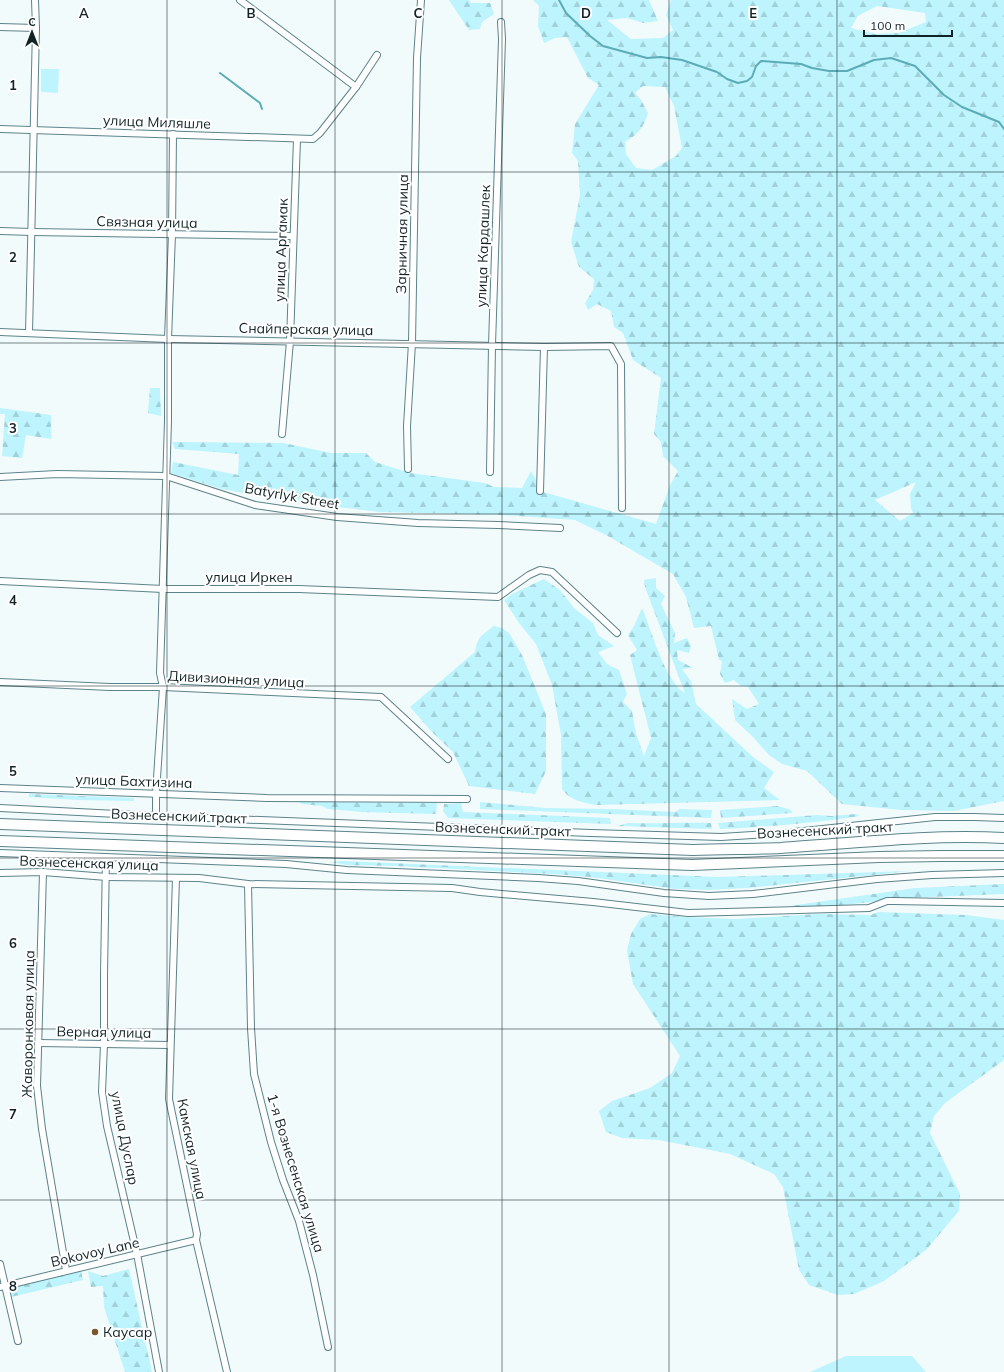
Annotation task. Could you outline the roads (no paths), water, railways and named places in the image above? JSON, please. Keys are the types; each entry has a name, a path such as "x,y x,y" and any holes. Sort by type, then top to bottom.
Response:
{"main road":[{"name":"Вознесенский тракт","path":"0,824 693,850 781,848 824,844 940,838 1004,838"},
{"name":"Вознесенский тракт","path":"0,841 692,865 902,856 1004,856"}],"street":[{"path":"29,333 36,28 35,0"},
{"path":"240,0 356,87 377,56"},
{"name":"Зарничная улица","path":"408,469 407,426 412,343 417,58 421,0"},
{"name":"улица Кардашлек","path":"490,472 492,345 502,39 501,22"},
{"path":"0,27 36,28"},
{"name":"улица Миляшле","path":"0,129 297,139 313,138 320,133 356,87"},
{"path":"156,816 163,687 160,673 172,234 173,134"},
{"name":"улица Аргамак","path":"282,434 290,341 297,139"},
{"name":"Связная улица","path":"0,231 293,236"},
{"name":"Снайперская улица","path":"0,332 290,341 611,346 622,364 622,508"},
{"path":"540,491 544,346"},
{"name":"Batyrlyk Street","path":"0,477 57,474 166,476 256,505 337,517 418,523 498,524 560,528"},
{"name":"улица Иркен","path":"0,581 163,589 299,590 498,597 529,575 540,570 552,572 617,633"},
{"name":"Дивизионная улица","path":"0,682 110,687 163,687 381,697 448,759"},
{"name":"улица Бахтизина","path":"0,788 267,798 467,799"},
{"path":"0,808 156,816 721,837 785,833 935,818 1004,818"},
{"path":"0,853 286,864 347,870 538,878 578,881 664,893 709,896 753,894 877,879 932,875 1004,873"},
{"name":"улица Дуслар","path":"106,857 107,877 102,1092 107,1126 137,1254 159,1372"},
{"name":"Вознесенская улица","path":"0,873 43,872 107,877 199,878 248,884 452,888 694,914 868,908 887,901 1004,903"},
{"name":"Жаворонковая улица","path":"43,872 37,1086 42,1130 66,1270"},
{"name":"Камская улица","path":"176,878 169,1099 197,1234 196,1240 227,1372"},
{"name":"1-я Вознесенская улица","path":"248,884 251,1028 254,1074 271,1142 283,1180 299,1221 314,1275 328,1347"},
{"name":"Верная улица","path":"38,1042 170,1045"},
{"name":"Bokovoy Lane","path":"2,1286 196,1240"},
{"path":"0,1264 2,1286 18,1341"}],"waterway":[{"path":"559,0 566,13 603,46 647,58 661,57 682,60 717,72 727,79 738,83 747,81 752,77 756,66 761,61 801,64 812,68 829,71 847,71 874,60 891,58 915,66 944,95 962,107 999,122 1004,129"},
{"path":"220,73 260,103 262,109"}],"place":[{"name":"Каусар","path":"95,1332"}]}
